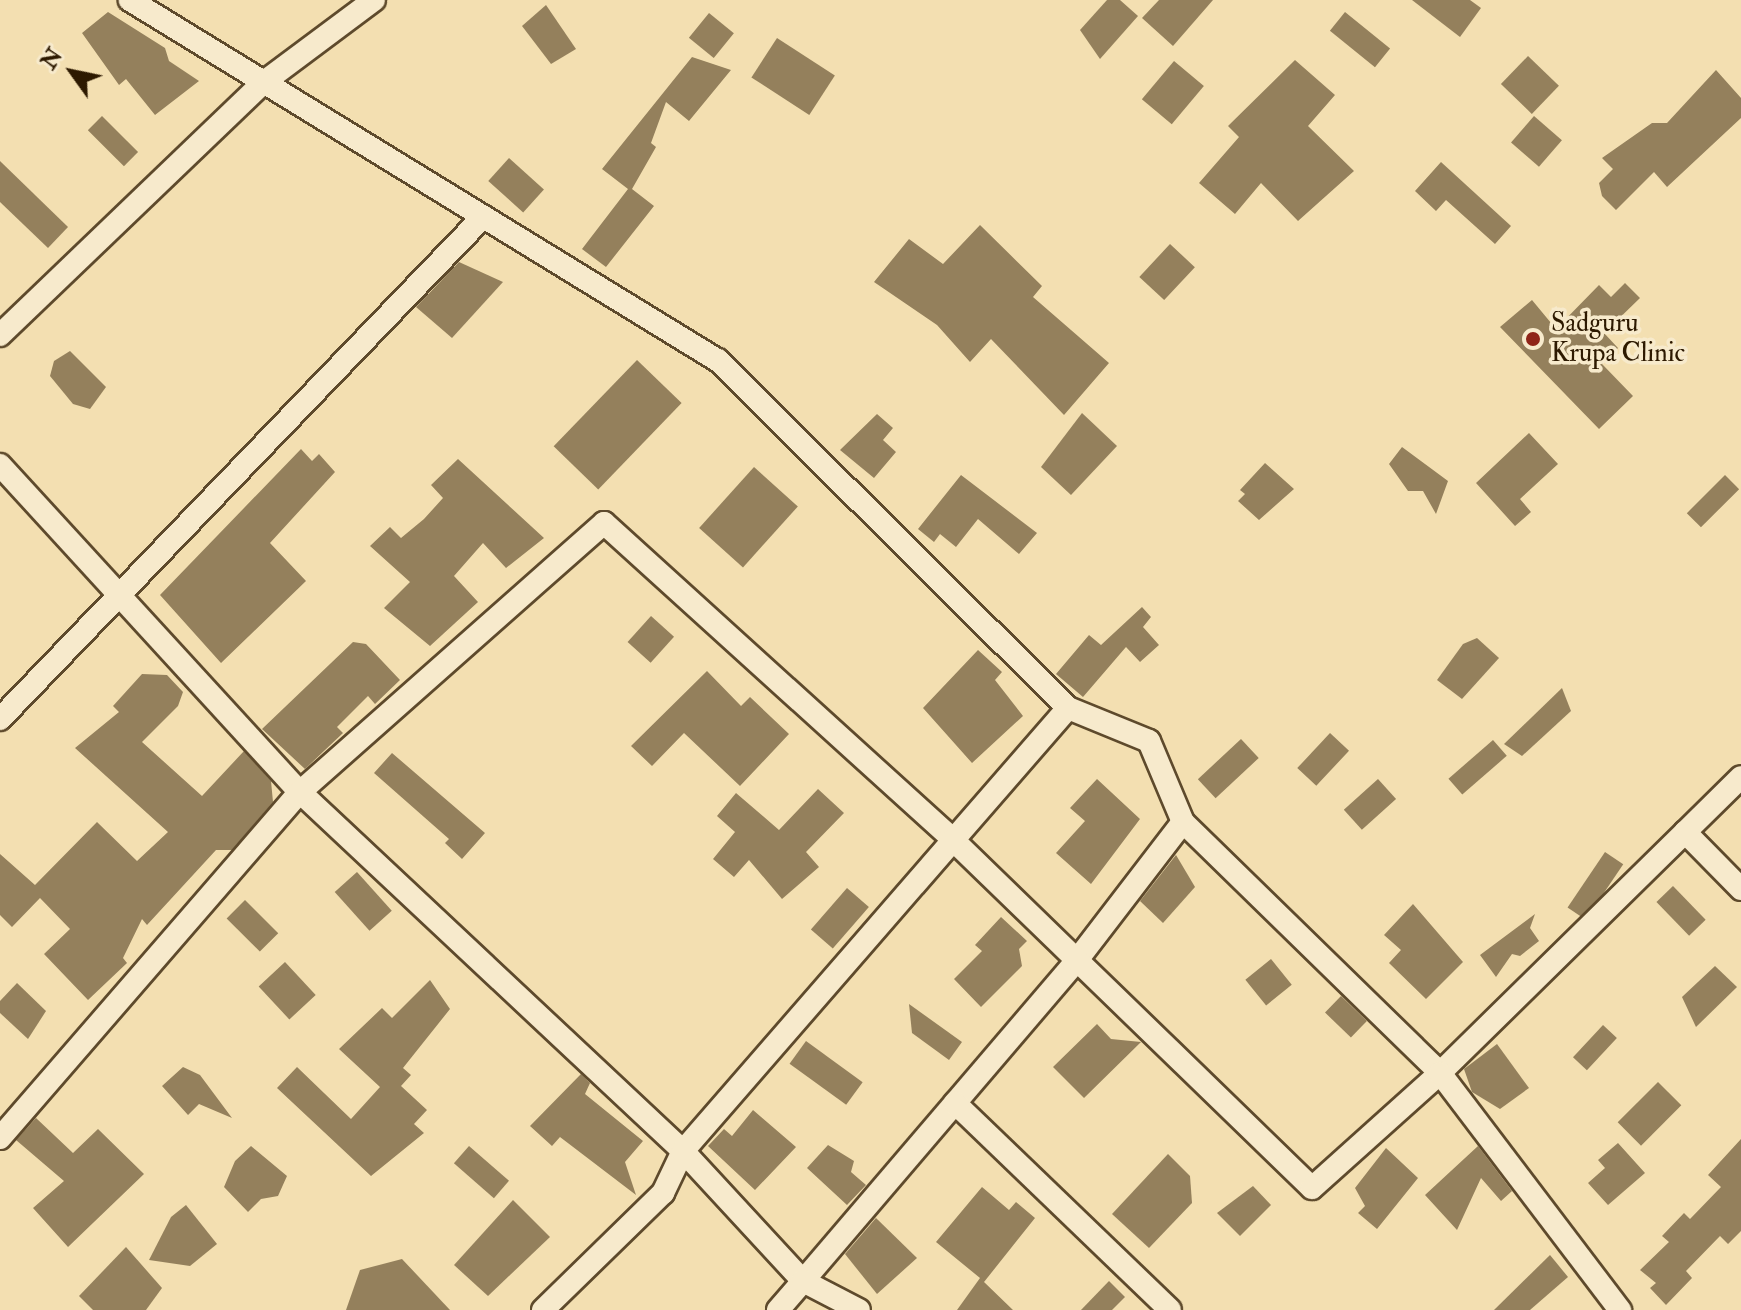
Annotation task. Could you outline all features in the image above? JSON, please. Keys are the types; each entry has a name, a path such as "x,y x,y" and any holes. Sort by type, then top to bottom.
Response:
{"street":[{"path":"130,0 409,166 483,217 717,360 1068,708 1149,741 1183,822 1440,1073 1612,1307"},
{"path":"0,335 264,82 374,0"},
{"path":"0,719 483,217"},
{"path":"0,465 300,792 683,1151 803,1281 859,1310"},
{"path":"0,1138 300,792 604,523 950,837 1074,964 1312,1188 1440,1073 1741,777"},
{"path":"543,1310 663,1193 683,1151 950,837 1068,708"},
{"path":"778,1310 1074,964 1183,822"},
{"path":"1685,832 1741,889"},
{"path":"955,1103 1170,1310"}],"building":[{"path":"1107,0 1120,0 1138,16 1100,59 1080,30"},
{"path":"1159,0 1213,0 1173,46 1142,18"},
{"path":"1412,0 1470,0 1481,8 1460,37"},
{"path":"546,5 576,49 551,64 522,26"},
{"path":"108,12 165,48 169,61 199,81 155,115 126,79 119,85 82,33"},
{"path":"1345,12 1390,49 1375,67 1330,31"},
{"path":"709,13 734,33 714,58 689,38"},
{"path":"777,38 835,76 809,115 751,77"},
{"path":"1528,56 1559,86 1532,114 1501,84"},
{"path":"692,57 731,70 689,121 666,102 651,143 656,147 632,189 654,206 606,267 582,249 628,189 602,169"},
{"path":"1295,60 1335,95 1308,126 1354,171 1298,221 1261,183 1235,214 1199,183 1239,137 1228,126"},
{"path":"1174,61 1204,86 1172,124 1142,99"},
{"path":"1716,70 1741,98 1741,118 1667,187 1654,172 1616,210 1602,196 1599,183 1613,169 1602,158 1652,123 1667,123"},
{"path":"102,116 138,152 124,166 88,130"},
{"path":"1534,116 1562,140 1539,167 1511,142"},
{"path":"509,158 544,189 523,212 488,181"},
{"path":"0,161 68,227 48,248 0,202"},
{"path":"1441,162 1511,226 1495,244 1446,200 1436,211 1415,191"},
{"path":"980,225 1042,286 1033,297 1109,363 1064,415 991,339 970,362 937,325 874,282 909,239 943,264"},
{"path":"1170,244 1195,267 1164,300 1139,277"},
{"path":"459,262 503,282 452,338 416,307"},
{"path":"1625,283 1640,298 1604,333 1618,348 1602,364 1633,396 1599,429 1500,327 1532,300 1556,329 1599,285 1611,297"},
{"path":"70,351 106,387 90,409 73,404 50,376 54,361"},
{"path":"637,360 682,403 598,489 554,446"},
{"path":"1082,413 1117,446 1071,495 1041,467"},
{"path":"877,414 893,428 883,440 896,452 874,478 840,450"},
{"path":"1529,433 1558,464 1520,499 1531,512 1515,526 1476,483"},
{"path":"1402,447 1448,481 1436,514 1423,491 1408,491 1389,464"},
{"path":"301,449 312,461 319,454 335,472 270,543 306,581 221,663 160,595"},
{"path":"458,459 544,538 506,568 483,543 454,576 478,602 430,646 384,608 410,582 370,546 390,527 401,538 424,519 443,498 431,485"},
{"path":"1265,463 1294,489 1259,520 1238,501 1245,494 1240,490"},
{"path":"754,467 798,506 743,567 699,528"},
{"path":"961,475 1037,533 1019,554 978,519 956,547 940,534 934,542 918,529"},
{"path":"1725,475 1739,489 1701,527 1687,513"},
{"path":"1142,607 1151,617 1143,627 1159,645 1140,662 1126,647 1083,697 1056,674 1089,635 1101,645"},
{"path":"651,616 674,637 651,663 628,642"},
{"path":"1477,638 1499,658 1462,699 1437,680 1463,644"},
{"path":"353,642 366,644 400,680 375,704 368,696 337,727 343,733 305,769 262,729"},
{"path":"978,650 1002,672 995,680 1023,716 972,763 923,708"},
{"path":"707,671 741,706 750,697 789,734 740,786 684,733 652,766 631,746"},
{"path":"142,674 167,675 183,692 178,706 142,742 202,796 244,751 271,781 273,802 232,850 216,850 147,925 142,919 123,958 127,963 88,1000 44,954 70,929 40,898 12,927 0,915 0,854 35,885 97,822 137,861 168,832 75,748 119,712 113,706"},
{"path":"1562,688 1571,711 1522,756 1504,744"},
{"path":"1330,733 1349,751 1316,786 1297,768"},
{"path":"1241,739 1259,758 1216,798 1198,779"},
{"path":"1493,740 1507,756 1462,795 1448,779"},
{"path":"392,753 485,833 462,859 445,843 449,839 374,773"},
{"path":"1097,779 1140,819 1091,884 1056,853 1085,821 1070,808"},
{"path":"1378,779 1396,799 1362,830 1344,810"},
{"path":"818,789 844,813 806,852 819,867 782,899 749,860 734,877 713,859 735,832 717,816 736,793 779,830"},
{"path":"1605,852 1623,864 1586,920 1568,908"},
{"path":"1176,855 1195,887 1163,923 1140,901"},
{"path":"357,872 392,911 370,931 335,892"},
{"path":"1673,886 1706,920 1689,936 1656,902"},
{"path":"847,888 869,907 833,949 811,930"},
{"path":"245,900 278,933 260,952 227,918"},
{"path":"1413,904 1463,962 1426,999 1389,963 1401,950 1384,935"},
{"path":"1535,914 1530,928 1539,941 1520,956 1512,954 1496,977 1480,955"},
{"path":"1001,917 1027,941 1019,949 1022,966 981,1007 954,979 982,951 975,945"},
{"path":"1271,959 1292,985 1266,1005 1245,980"},
{"path":"285,962 316,995 289,1019 259,987"},
{"path":"1715,966 1737,987 1696,1027 1682,997"},
{"path":"430,980 450,1009 403,1068 411,1075 401,1086 427,1110 414,1124 424,1133 371,1176 277,1088 297,1067 351,1119 380,1087 339,1049 382,1008 392,1018"},
{"path":"17,983 46,1011 28,1039 0,1013 0,1001"},
{"path":"1341,996 1367,1021 1351,1038 1325,1013"},
{"path":"909,1004 962,1042 949,1060 912,1033"},
{"path":"1097,1024 1111,1039 1141,1042 1084,1098 1053,1067"},
{"path":"1603,1025 1617,1038 1587,1070 1573,1057"},
{"path":"806,1041 863,1082 846,1105 790,1064"},
{"path":"1497,1044 1529,1088 1500,1109 1472,1092 1464,1069"},
{"path":"183,1067 200,1075 232,1118 199,1104 188,1115 162,1086"},
{"path":"581,1074 590,1083 585,1094 643,1141 625,1162 636,1195 560,1137 552,1146 530,1126"},
{"path":"1658,1082 1681,1105 1641,1146 1618,1122"},
{"path":"753,1110 796,1147 755,1190 708,1146 724,1129 732,1136"},
{"path":"36,1118 73,1153 98,1129 144,1174 68,1247 33,1208 64,1181 16,1140"},
{"path":"1741,1139 1741,1231 1728,1244 1720,1236 1686,1271 1692,1278 1666,1305 1650,1288 1656,1283 1640,1270 1669,1242 1662,1236 1684,1213 1690,1219 1721,1187 1708,1175"},
{"path":"1618,1143 1645,1173 1608,1205 1588,1183 1605,1168 1598,1160"},
{"path":"828,1145 854,1161 851,1172 866,1185 847,1205 807,1168"},
{"path":"251,1146 287,1176 278,1196 261,1199 248,1212 224,1187 235,1161"},
{"path":"469,1146 509,1181 494,1198 454,1163"},
{"path":"1478,1146 1512,1191 1501,1201 1481,1178 1457,1230 1425,1195"},
{"path":"1386,1148 1418,1178 1377,1229 1358,1213 1365,1206 1355,1188"},
{"path":"1168,1154 1190,1176 1192,1203 1149,1248 1112,1214"},
{"path":"1253,1186 1271,1205 1240,1236 1217,1213"},
{"path":"982,1187 1009,1210 1016,1202 1035,1218 984,1282 1013,1310 957,1310 980,1278 936,1242"},
{"path":"513,1200 550,1237 488,1296 454,1265"},
{"path":"186,1205 217,1244 190,1266 149,1260 171,1217"},
{"path":"876,1218 917,1258 877,1294 845,1254"},
{"path":"126,1247 162,1288 146,1310 93,1310 79,1296"},
{"path":"1550,1255 1568,1277 1530,1310 1494,1310"},
{"path":"402,1259 450,1310 346,1310 360,1270"},
{"path":"1109,1281 1125,1297 1112,1310 1081,1310"}],"place":[{"name":"Sadguru Krupa Clinic","path":"1533,339"}]}
